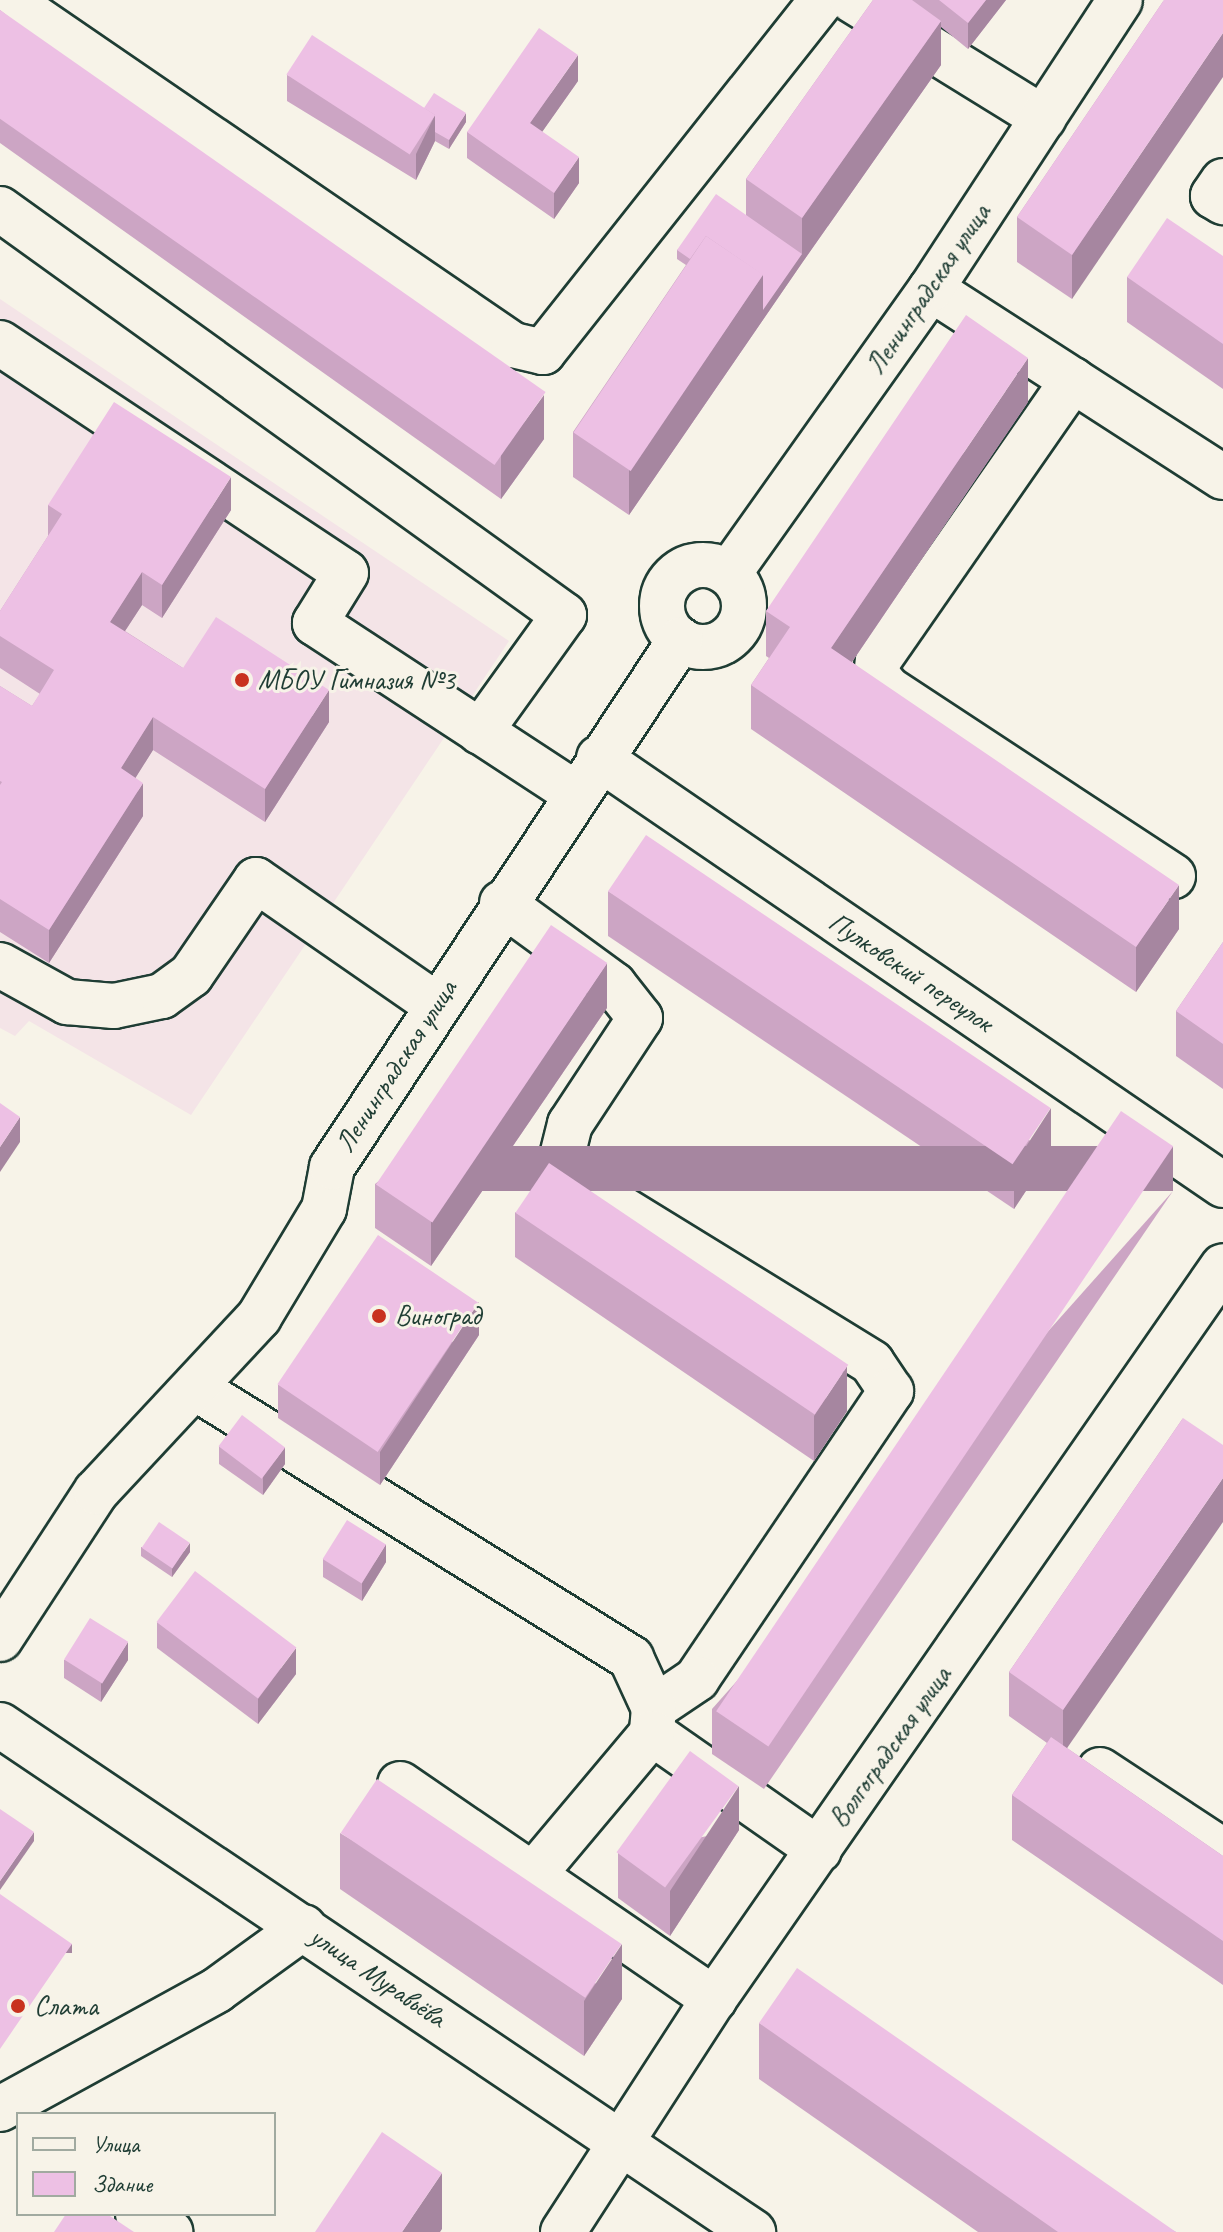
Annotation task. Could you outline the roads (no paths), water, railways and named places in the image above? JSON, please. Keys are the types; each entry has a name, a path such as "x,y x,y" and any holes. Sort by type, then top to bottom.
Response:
{"street":[{"path":"9,0 513,345 543,352 822,0"},
{"path":"852,0 1043,118"},
{"name":"Ленинградская улица","path":"729,573 931,289 1120,0"},
{"path":"1223,181 1213,196 1223,202"},
{"path":"0,209 564,615 480,732"},
{"path":"931,289 1223,477"},
{"path":"1021,347 1036,323 1223,442"},
{"path":"0,343 346,573 315,623 575,793"},
{"path":"1073,380 876,674 888,689 1173,876"},
{"path":"702,564 729,573 745,600 737,631 710,647 680,640 663,616 666,587 702,564"},
{"name":"Ленинградская улица","path":"0,1639 96,1492 197,1389 303,1252 324,1209 332,1167 435,1004 680,640"},
{"name":"Пулковский переулок","path":"599,758 1223,1185"},
{"path":"0,965 67,1002 114,1006 162,996 191,975 256,880 435,1004"},
{"path":"502,903 614,985 640,1018 570,1124 561,1160 567,1175 872,1363 891,1391 697,1679 653,1720 533,1875"},
{"name":"Волгоградская улица","path":"563,2232 714,1999 1223,1266"},
{"path":"197,1389 631,1658 653,1720 819,1850"},
{"name":"улица Муравьёва","path":"0,1725 753,2232"},
{"path":"1100,1770 1223,1851"},
{"path":"400,1784 714,1999"},
{"path":"0,2109 217,1990 304,1927"},
{"path":"142,2216 170,2232"}],"place":[{"name":"МБОУ Гимназия №3","path":"242,680"},
{"name":"Виноград","path":"379,1316"},
{"name":"Слата","path":"18,2006"}]}
